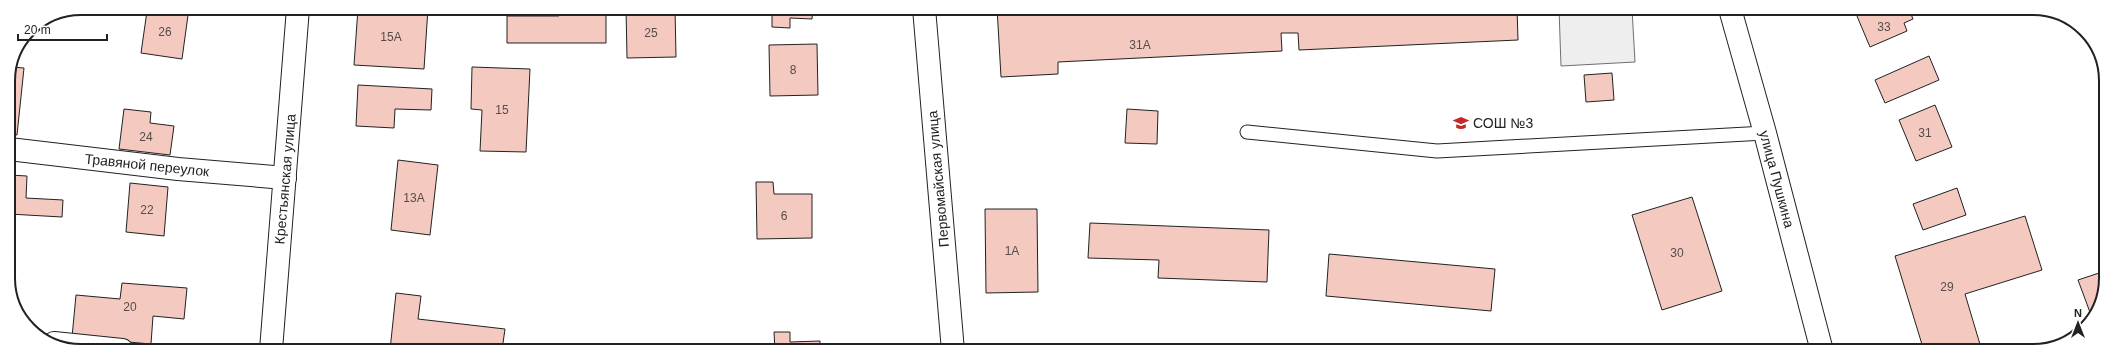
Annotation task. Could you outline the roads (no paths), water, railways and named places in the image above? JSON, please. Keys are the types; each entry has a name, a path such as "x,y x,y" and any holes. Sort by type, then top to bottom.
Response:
{"street":[{"name":"Крестьянская улица","path":"271,344 297,15"},
{"name":"Первомайская улица","path":"925,15 952,344"},
{"name":"улица Пушкина","path":"1732,15 1765,133 1820,344"},
{"name":"Травяной переулок","path":"15,150 178,169 285,178"}],"lane":[{"path":"1247,132 1437,150 1765,133"}],"place":[{"name":"СОШ №3","path":"1461,123"}]}
